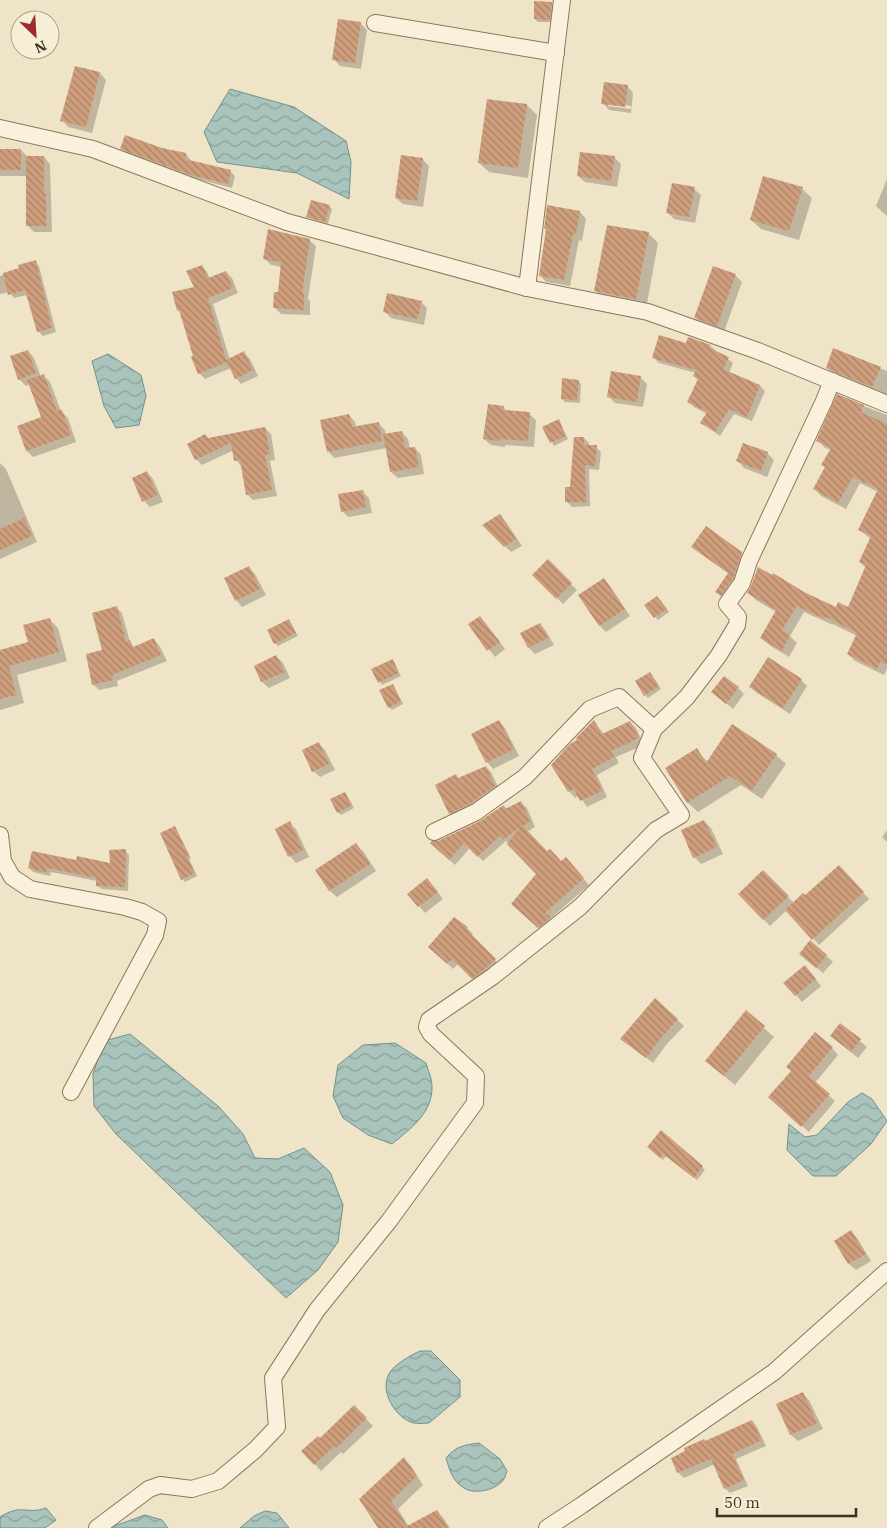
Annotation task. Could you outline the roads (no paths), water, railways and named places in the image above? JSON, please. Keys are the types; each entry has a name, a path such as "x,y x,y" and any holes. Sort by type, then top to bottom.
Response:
{"street":[{"path":"527,288 562,0"},
{"path":"375,23 556,53"},
{"path":"0,128 93,149 287,222 527,288 648,312 758,350 887,404"},
{"path":"97,1528 149,1489 160,1485 192,1489 218,1481 255,1450 277,1427 274,1378 316,1310 389,1221 475,1103 476,1076 431,1034 427,1027 429,1020 492,977 580,907 656,830 681,815 642,758 654,729 687,697 719,655 738,625 738,617 727,604 742,583 748,561 832,381"},
{"path":"434,832 476,812 525,777 590,709 619,697 654,729"},
{"path":"0,835 3,861 12,877 30,889 126,907 142,912 158,921 155,935 71,1092"},
{"path":"547,1528 582,1506 774,1372 887,1271"}],"water":[{"path":"230,89 294,107 346,141 351,162 349,199 297,173 217,162 204,132"},
{"path":"108,354 141,375 146,396 139,425 116,428 104,406 92,361"},
{"path":"130,1034 219,1107 243,1134 255,1158 278,1159 304,1148 330,1172 343,1205 338,1242 318,1270 286,1298 116,1134 94,1106 93,1074 104,1041"},
{"path":"395,1043 426,1063 432,1086 429,1104 425,1112 413,1126 392,1144 368,1135 343,1118 333,1096 338,1065 363,1045"},
{"path":"862,1093 872,1099 887,1121 871,1144 836,1176 813,1176 787,1150 789,1124 805,1137 817,1135 848,1102"},
{"path":"420,1351 431,1351 460,1380 460,1397 429,1423 414,1423 401,1416 391,1403 386,1388 386,1381 394,1367"},
{"path":"479,1443 500,1459 507,1471 501,1483 491,1489 474,1491 464,1488 454,1479 446,1458 453,1451 461,1447"},
{"path":"46,1508 56,1520 45,1528 0,1528 0,1517 7,1513"},
{"path":"265,1511 277,1513 289,1528 240,1528 254,1516"},
{"path":"145,1515 162,1520 168,1528 109,1528"}]}
